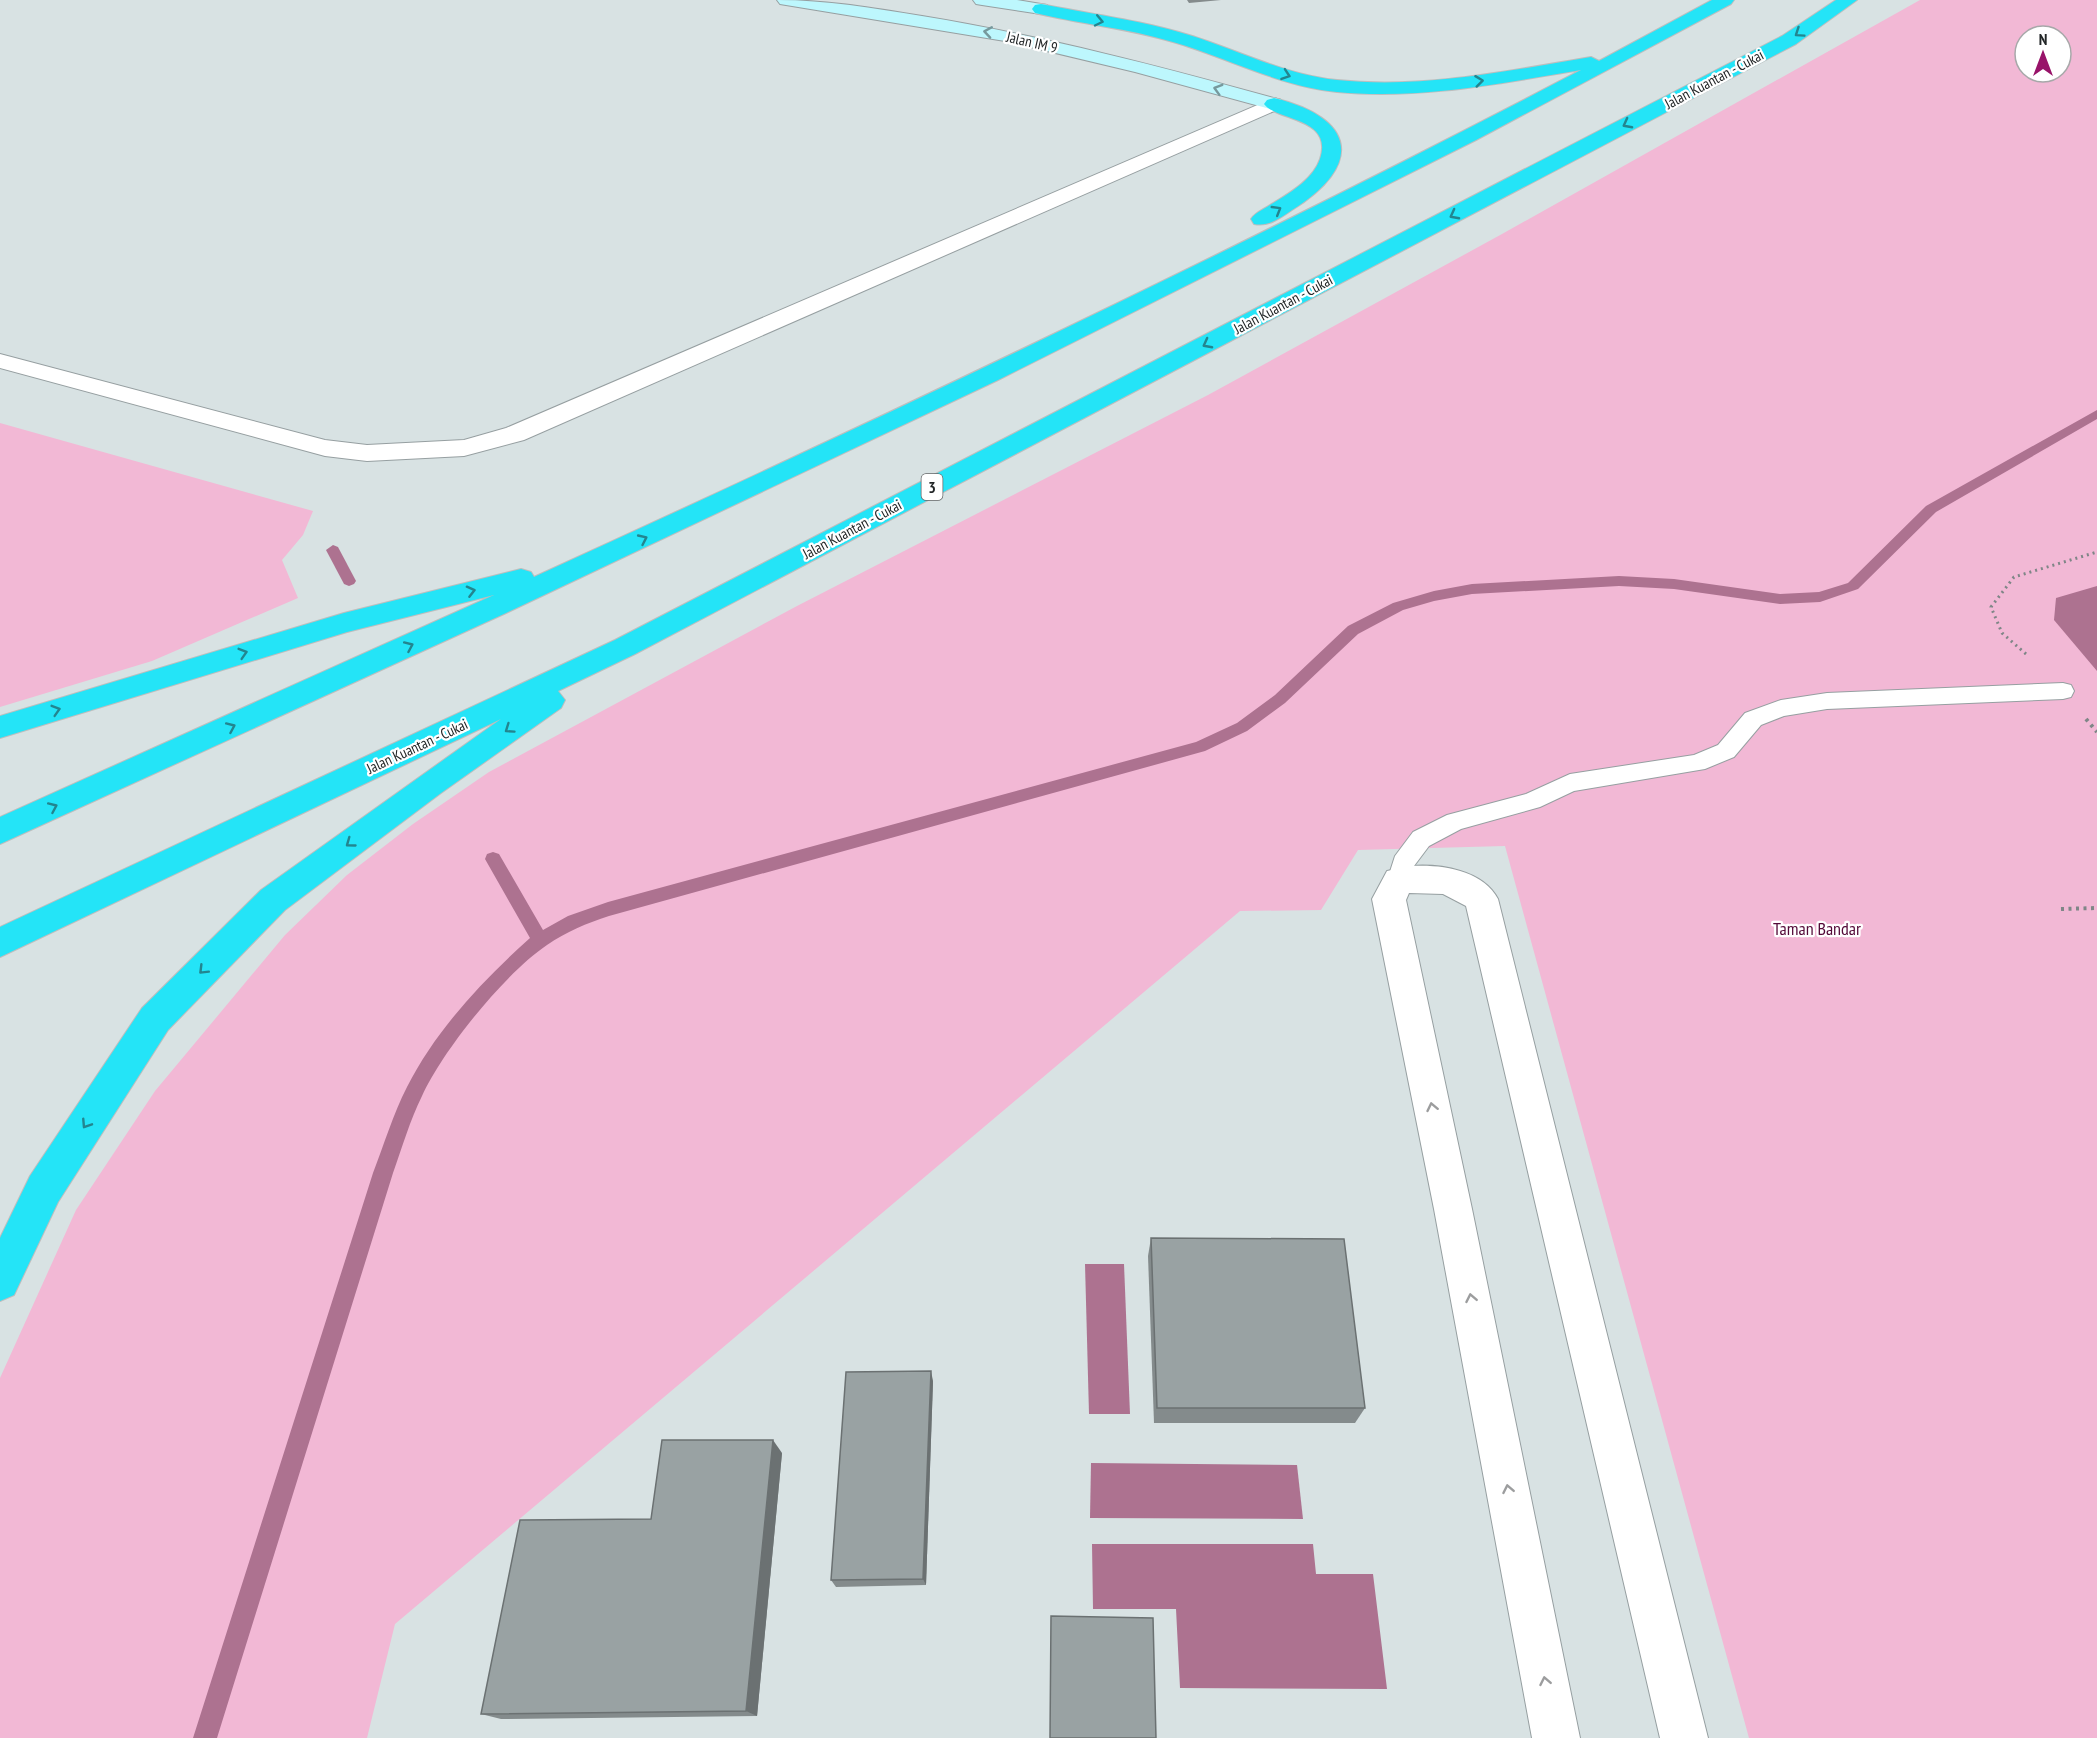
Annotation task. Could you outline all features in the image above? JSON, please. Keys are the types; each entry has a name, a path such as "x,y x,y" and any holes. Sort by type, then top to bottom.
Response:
{"highway":[{"path":"0,831 602,559 1104,321 1623,57 1725,0"},
{"name":"Jalan Kuantan - Cukai","path":"0,943 625,647 1789,40 1848,0"},
{"path":"1040,5 1179,38 1304,81 1337,86 1387,88 1446,86 1623,57"},
{"path":"1104,321 1204,254 1289,204 1314,185 1326,170 1331,156 1331,142 1323,128 1308,117 1274,104"},
{"path":"0,727 344,623 602,559"},
{"path":"0,1281 44,1189 154,1019 273,900 430,784 625,647"}],"street":[{"name":"Jalan IM 9","path":"786,0 1005,35 1140,67 1274,104"},
{"name":"Jalan IM 9","path":"982,0 1040,5"},
{"path":"0,361 325,448 367,453 464,448 515,434 1274,104"},
{"path":"1556,1738 1453,1209 1389,899 1399,881 1449,880 1466,887 1481,899 1684,1738"}],"lane":[{"path":"1399,881 1403,863 1421,839 1455,822 1532,801 1570,783 1697,764 1726,751 1753,719 1781,708 1827,701 2063,691"}],"path":[{"path":"2097,552 2014,577 1991,607 2002,633 2032,659 2063,691 2097,732"},
{"path":"2061,909 2097,908"}],"green space":[{"name":"Taman Bandar","path":"1920,0 2097,0 2097,1738 1749,1738 1505,846 1358,850 1321,910 1240,911 395,1624 367,1738 0,1738 0,1378 76,1210 155,1091 285,935 347,875 413,824 489,772 797,606 1208,395 1502,234"},
{"path":"0,423 313,511 303,535 282,560 298,598 152,661 0,707"}],"shaded area":[{"path":"2097,586 2097,671 2054,620 2056,598"},
{"path":"1085,1264 1124,1264 1130,1414 1089,1414"},
{"path":"1091,1463 1297,1465 1303,1519 1090,1518"},
{"path":"1092,1544 1313,1544 1316,1574 1373,1574 1387,1689 1180,1688 1176,1609 1093,1609"}],"building":[{"path":"1151,1238 1344,1239 1365,1408 1157,1408"},
{"path":"931,1371 923,1579 831,1580 846,1372"},
{"path":"662,1440 773,1440 746,1711 481,1714 520,1520 651,1519"},
{"path":"1051,1616 1153,1618 1156,1738 1050,1738"}],"waterway":[{"path":"540,940 574,921 608,909 1200,747 1242,727 1280,699 1353,630 1398,606 1434,596 1472,589 1619,581 1674,584 1780,599 1820,597 1853,586 1931,509 2097,414"},
{"path":"333,550 349,581"},
{"path":"493,859 540,940"},
{"path":"205,1738 383,1173 414,1092 440,1048 475,1004 514,963 540,940"}]}
